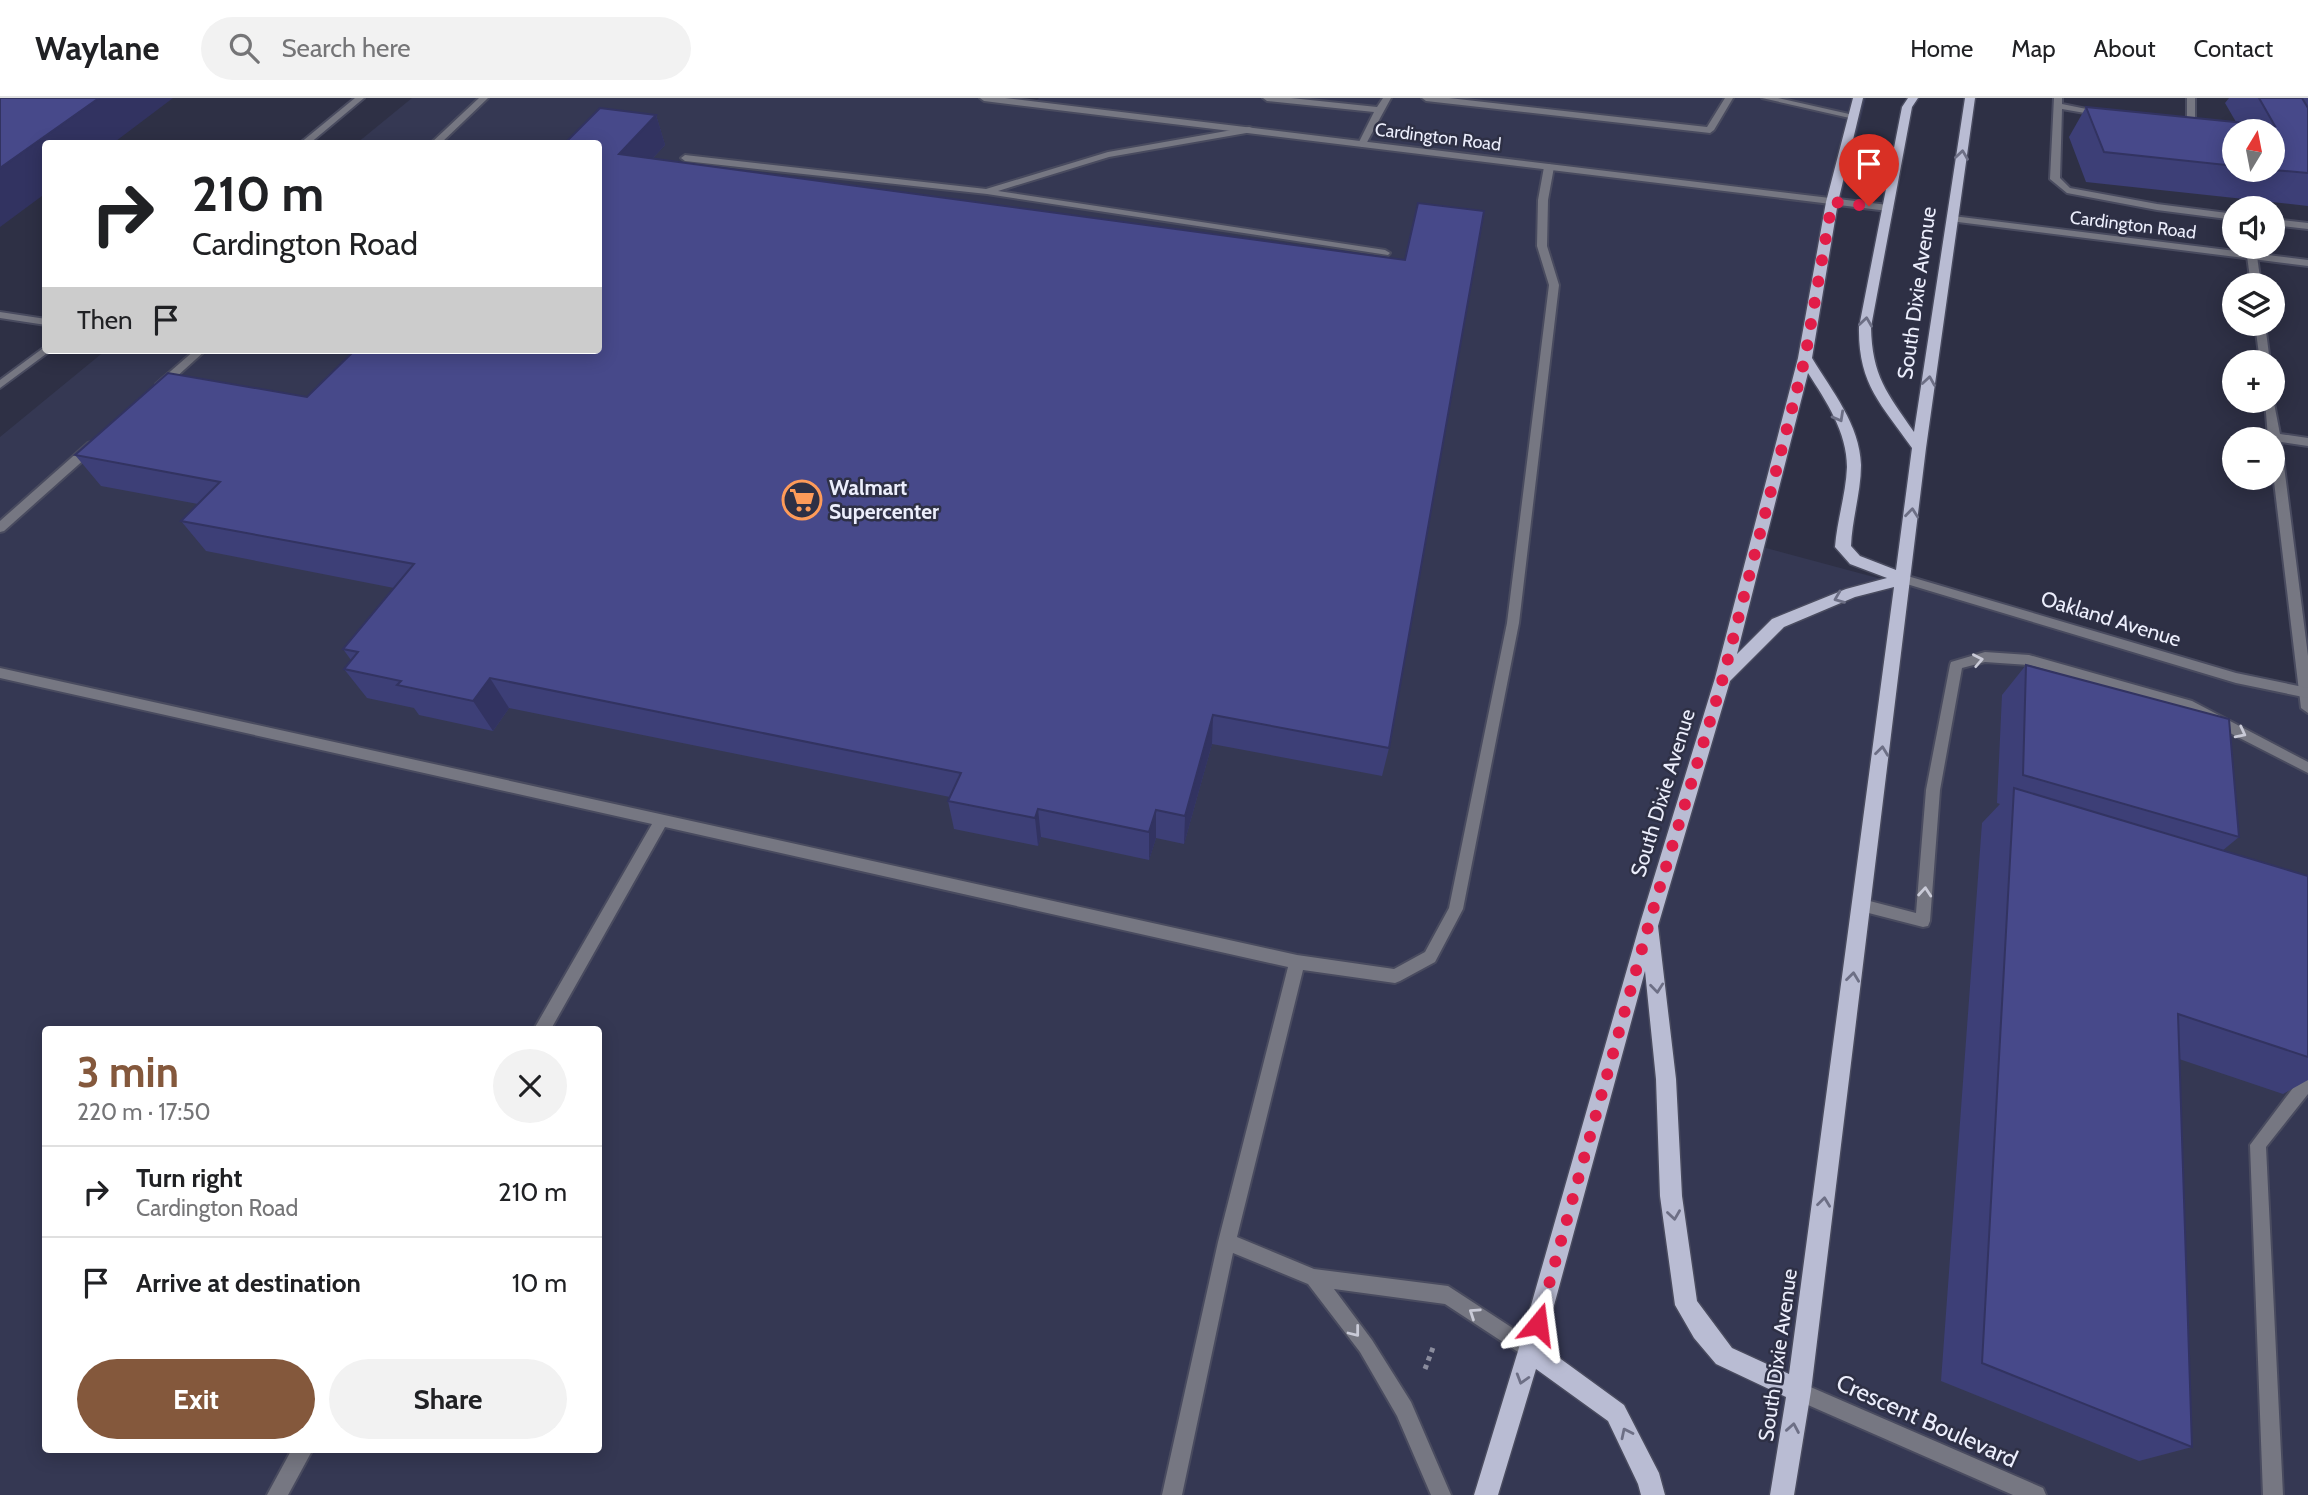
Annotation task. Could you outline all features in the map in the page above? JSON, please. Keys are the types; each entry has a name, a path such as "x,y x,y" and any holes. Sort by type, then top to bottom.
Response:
{"main road":[{"name":"South Dixie Avenue","path":"1486,1495 1531,1351 1650,920 1723,678 1805,358 1832,202 1858,98"},
{"path":"1913,98 1907,107 1865,327 1865,357 1878,391 1919,448"},
{"name":"South Dixie Avenue","path":"1782,1495 1799,1391 1919,448 1970,98"},
{"path":"1805,358 1851,438 1854,466 1843,526 1843,547 1855,560 1904,579"},
{"path":"1723,678 1777,623 1851,593 1904,579"},
{"path":"1650,920 1666,1079 1671,1196 1686,1305 1702,1330 1724,1356 1799,1391"},
{"path":"1531,1351 1616,1413 1650,1482 1653,1495"}],"street":[{"path":"308,140 360,98"},
{"path":"438,140 484,98"},
{"name":"Cardington Road","path":"984,98 1035,101 1249,130 1888,208"},
{"path":"1267,98 1379,110"},
{"path":"1362,144 1387,98"},
{"path":"1426,98 1710,130 1729,98"},
{"path":"1766,98 1854,116"},
{"path":"2178,126 2191,128 2191,98"},
{"path":"2111,115 2058,102 2055,179 2067,190 2157,207 2222,215"},
{"path":"986,192 1108,155 1249,130"},
{"path":"685,158 986,192 1385,253"},
{"path":"0,673 1297,962 1395,976 1430,957 1457,909 1513,623 1554,285 1542,246 1543,200 1549,167"},
{"name":"Cardington Road","path":"1953,219 2222,252"},
{"path":"2285,223 2308,226"},
{"name":"Cardington Road","path":"2276,259 2308,263"},
{"path":"0,315 42,321"},
{"path":"0,385 42,352"},
{"path":"151,394 196,354"},
{"path":"0,528 100,439"},
{"path":"2285,439 2308,442"},
{"path":"2281,490 2308,708"},
{"name":"Oakland Avenue","path":"1904,579 2236,678 2307,693"},
{"path":"1862,905 1923,921 1933,790 1956,665 1985,657 2029,660 2174,701 2187,705 2308,768"},
{"path":"544,1026 661,821"},
{"path":"1171,1495 1227,1242 1297,962"},
{"path":"2273,1495 2258,1145 2308,1081"},
{"path":"1227,1242 1314,1278 1448,1295 1531,1351"},
{"path":"1314,1278 1366,1346 1404,1409 1441,1495"},
{"name":"Crescent Boulevard","path":"1799,1391 2036,1495"},
{"path":"277,1495 301,1453"}],"shaded area":[{"path":"412,98 984,98 1032,104 1039,98 1866,98 1755,545 2306,693 2308,1495 0,1495 0,437 101,354 602,354 602,140 361,140"}],"building":[{"path":"0,98 99,98 0,168"},
{"path":"2259,98 2302,98 2308,108 2308,173 2286,171 2286,119 2271,119"},
{"path":"2086,107 2222,121 2222,165 2104,152"},
{"name":"Walmart Supercenter","path":"600,108 656,115 619,154 1405,260 1418,203 1484,211 1389,748 1213,715 1185,816 1156,810 1149,832 1038,809 1035,818 948,801 961,773 490,678 473,701 397,685 401,681 344,669 358,652 343,649 414,564 181,521 220,482 75,455 168,373 307,397 351,354 602,354 602,140 568,140"},
{"path":"2026,665 2229,719 2239,837 2023,775"},
{"path":"2014,788 2308,876 2308,1057 2178,1014 2192,1447 1982,1363"}],"place":[{"name":"Walmart Supercenter","path":"802,500"}],"route":[{"path":"1538,1324 1650,920 1723,678 1805,358 1832,202 1869,206"}]}
